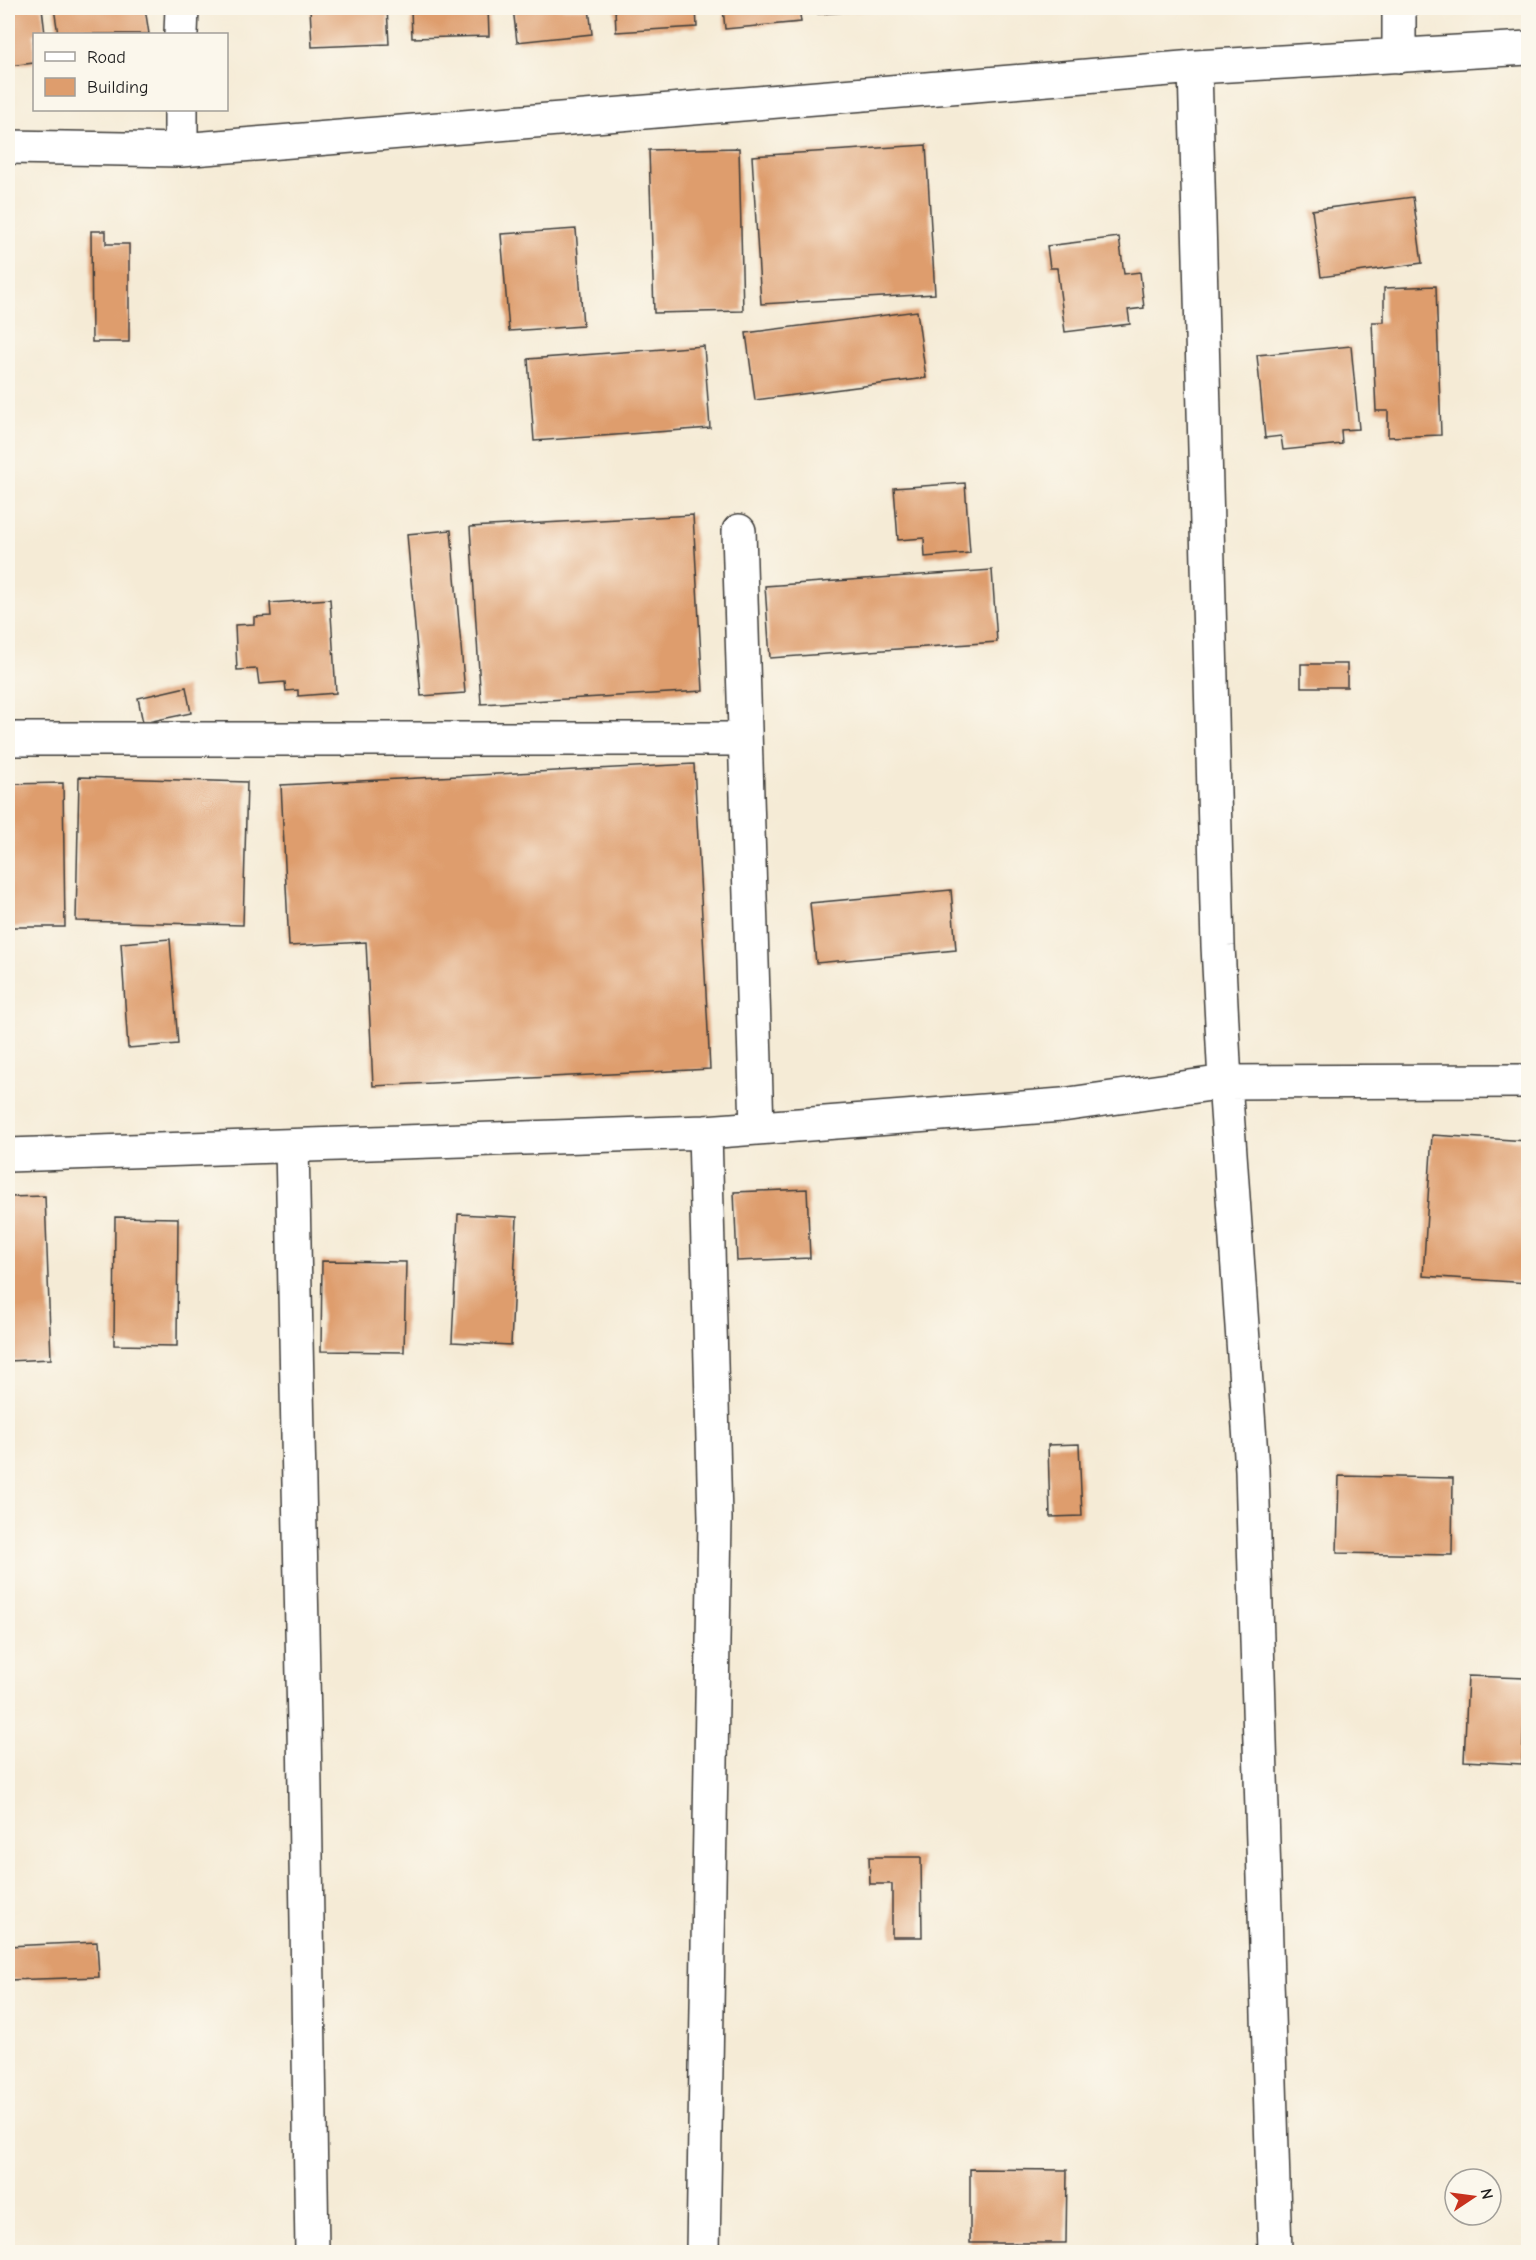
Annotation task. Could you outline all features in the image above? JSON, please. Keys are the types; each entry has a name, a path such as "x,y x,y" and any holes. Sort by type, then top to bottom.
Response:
{"street":[{"path":"182,8 182,33"},
{"path":"1399,8 1399,56"},
{"path":"8,147 181,150 1195,67 1528,48"},
{"path":"1195,67 1218,946 1225,1082 1252,1470 1275,2253"},
{"path":"181,111 181,150"},
{"path":"739,531 757,1128"},
{"path":"8,739 744,739"},
{"path":"8,1155 705,1132 1062,1105 1225,1082 1528,1082"},
{"path":"703,2253 715,1518 705,1132"},
{"path":"292,1146 312,2253"}],"building":[{"path":"8,8 42,8 45,33 33,33 33,63 8,66"},
{"path":"54,8 145,8 149,33 58,33"},
{"path":"310,8 387,8 389,44 312,47"},
{"path":"411,8 488,8 489,36 412,38"},
{"path":"513,8 589,8 592,34 517,42"},
{"path":"615,8 696,8 697,27 616,32"},
{"path":"723,8 799,8 801,22 725,29"},
{"path":"817,8 890,8 890,9 818,14"},
{"path":"926,145 935,294 761,304 752,156"},
{"path":"739,148 743,311 654,313 649,150"},
{"path":"1413,197 1422,263 1321,277 1312,210"},
{"path":"576,229 583,326 509,331 501,234"},
{"path":"91,231 106,231 106,244 129,244 129,342 92,342"},
{"path":"1119,237 1124,274 1140,272 1144,308 1128,310 1130,324 1065,332 1057,268 1050,268 1047,246"},
{"path":"1436,286 1441,435 1388,437 1388,411 1376,411 1372,322 1384,322 1384,288"},
{"path":"917,311 926,378 755,400 746,333"},
{"path":"704,346 710,428 534,441 528,359"},
{"path":"1351,346 1359,429 1341,430 1342,444 1283,450 1281,436 1265,438 1257,355"},
{"path":"965,483 970,553 925,557 924,538 898,540 894,488"},
{"path":"693,515 703,691 481,704 470,527"},
{"path":"451,530 465,693 421,696 407,534"},
{"path":"992,570 997,642 770,658 765,586"},
{"path":"330,599 336,693 298,696 298,690 286,691 285,682 259,684 257,669 237,670 235,625 254,624 254,617 271,616 270,603"},
{"path":"1301,664 1347,664 1347,687 1301,687"},
{"path":"186,687 191,713 143,723 138,698"},
{"path":"694,764 710,1069 373,1086 366,942 289,946 281,785"},
{"path":"79,777 247,782 243,925 76,921"},
{"path":"63,783 65,927 8,927 8,784"},
{"path":"951,890 956,950 816,963 810,903"},
{"path":"170,939 178,1044 128,1048 121,943"},
{"path":"1432,1135 1528,1141 1528,1283 1423,1276"},
{"path":"807,1189 810,1258 737,1261 734,1192"},
{"path":"45,1196 51,1359 8,1361 8,1197"},
{"path":"458,1214 517,1217 511,1345 452,1342"},
{"path":"115,1217 178,1218 177,1346 114,1345"},
{"path":"322,1261 406,1262 404,1352 321,1351"},
{"path":"1079,1444 1082,1516 1050,1517 1048,1445"},
{"path":"1339,1476 1453,1478 1452,1555 1337,1553"},
{"path":"1468,1676 1526,1678 1522,1764 1464,1761"},
{"path":"869,1857 921,1857 922,1937 892,1937 892,1884 870,1884"},
{"path":"97,1942 99,1977 8,1980 8,1946"},
{"path":"970,2169 1067,2170 1066,2243 970,2243"}]}
